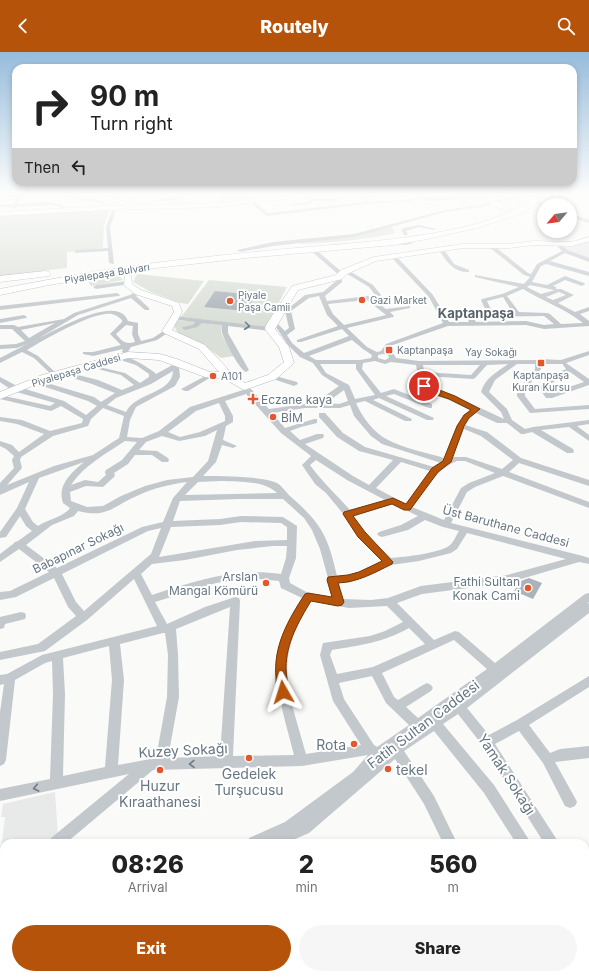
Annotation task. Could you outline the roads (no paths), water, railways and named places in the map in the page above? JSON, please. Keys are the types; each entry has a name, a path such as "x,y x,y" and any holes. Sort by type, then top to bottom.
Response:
{"main road":[{"name":"Piyalepaşa Bulvarı","path":"2,289 66,275 139,264 206,255 279,249 313,248 384,237"},
{"name":"Piyalepaşa Bulvarı","path":"2,289 169,264 313,248 394,242 411,237"},
{"path":"0,279 82,270 189,255 240,250 279,249"},
{"path":"108,272 124,273 128,281 140,271 169,264"},
{"path":"2,289 82,270"}],"street":[{"path":"109,237 112,263"},
{"path":"240,250 336,237"},
{"path":"0,492 36,476 75,461 93,456 123,439 143,440 162,433 186,413 272,377 289,363 284,347 272,326 276,314 295,288 341,274 374,258 463,246 534,243 572,244 589,239"},
{"path":"299,242 297,244 313,248 341,274 371,286 378,295"},
{"path":"394,242 402,254"},
{"path":"558,244 565,251 589,260"},
{"path":"491,246 526,274 533,276"},
{"path":"77,252 110,248"},
{"path":"441,249 452,265 467,271"},
{"path":"491,314 484,300 504,295 526,285 540,265 565,251"},
{"path":"393,256 431,296 447,324"},
{"path":"546,262 589,274"},
{"path":"283,335 292,329 288,311 307,296 324,294 339,282 341,274"},
{"path":"477,276 526,285 549,286 559,290"},
{"path":"549,286 565,278 574,288"},
{"path":"96,287 128,281 147,309"},
{"path":"539,297 559,290 574,288 589,281"},
{"path":"526,285 539,297 576,313 589,324"},
{"path":"552,303 571,295 574,288"},
{"path":"0,296 2,289"},
{"path":"0,327 8,326 17,328 65,319 135,293"},
{"path":"0,308 135,293 167,300 176,305 178,312 167,331 155,339 123,351 93,354 85,353"},
{"path":"324,294 322,296 330,315 365,348 378,355"},
{"path":"504,295 517,314"},
{"path":"298,341 391,316 368,298 324,303"},
{"path":"385,310 408,307"},
{"path":"576,313 589,309"},
{"path":"0,347 31,343 87,318 108,311 121,316 125,320 125,323"},
{"path":"473,323 469,315 545,314 559,326"},
{"path":"0,321 24,317"},
{"path":"175,318 278,326 283,335 302,356 315,362 360,362 378,355 388,345 447,324 526,323 544,327 589,324"},
{"path":"0,361 22,350 65,319"},
{"path":"184,328 195,326 200,321"},
{"path":"139,344 135,334 136,324 125,323 113,334 121,344 123,351 138,364 152,373 153,378"},
{"path":"224,323 225,333 246,370"},
{"path":"17,328 31,343"},
{"path":"167,331 202,347 225,375 246,389"},
{"path":"302,356 353,337"},
{"path":"22,350 30,353 59,374 95,382 120,392"},
{"name":"Piyalepaşa Caddesi","path":"0,397 34,382 88,365 123,351 160,357 211,375 225,375"},
{"name":"Yay Sokağı","path":"378,355 385,362 392,360 420,363 515,363 539,361 562,362 589,353"},
{"path":"539,361 538,369 521,392 521,396 533,411 589,407"},
{"path":"315,362 324,374 344,386 357,414 369,429 385,442 447,462"},
{"path":"360,362 359,369 380,396 430,418"},
{"path":"562,362 570,370 589,383"},
{"path":"420,363 424,386 428,390 452,398 500,421 509,421"},
{"path":"422,374 473,377 485,363"},
{"path":"515,363 490,380 485,392 504,411 509,421 524,432 533,429 589,422"},
{"path":"0,488 18,468 16,460 18,456 50,434 85,424 87,418 101,405 120,392 148,382 178,364"},
{"path":"123,439 126,420 133,406 172,384 176,377 178,364"},
{"path":"88,365 123,374 139,385"},
{"path":"570,370 549,381 543,388 549,396 589,383"},
{"path":"185,389 211,375"},
{"path":"272,377 294,384"},
{"path":"0,379 16,389 61,403 87,418"},
{"path":"34,382 84,397 128,415"},
{"path":"325,405 325,400 344,386"},
{"name":"Üst Baruthane Caddesi","path":"246,389 284,430 316,456 370,489 393,501 446,525 584,559"},
{"path":"267,412 305,406 340,406 394,392 429,406"},
{"path":"0,397 51,409 61,403"},
{"path":"367,399 372,403 408,419"},
{"path":"162,433 179,439 202,434 229,422 229,416 220,400"},
{"path":"447,462 460,426 466,417 476,409"},
{"path":"322,415 340,436 362,449 435,470"},
{"path":"0,419 19,422 50,434"},
{"path":"284,430 298,424 314,421"},
{"path":"0,656 41,648 83,617 123,582 136,574 155,556 177,498 212,462 219,441 222,425"},
{"path":"571,425 589,439"},
{"path":"460,426 484,434 518,460 589,483"},
{"path":"533,429 570,451"},
{"path":"299,443 320,436"},
{"path":"65,491 85,483 100,485 111,475 108,472 125,462 143,440"},
{"path":"219,441 233,446"},
{"path":"0,443 9,447 18,456"},
{"path":"133,452 154,453 165,460"},
{"path":"93,456 67,484 65,491 67,503 75,508 90,510 110,508 117,502 168,482 238,479 274,485 283,496 311,521 317,529 322,539 338,602"},
{"path":"316,456 307,466 318,482 329,491 348,514 361,535 389,562"},
{"path":"370,489 399,459"},
{"path":"407,508 435,470 447,462 456,459 466,459 504,472 536,486 566,495 589,505"},
{"path":"446,525 464,490 472,485 504,472 518,460"},
{"path":"0,534 3,535 21,509 36,476"},
{"path":"177,498 283,496"},
{"path":"348,514 393,501"},
{"path":"0,559 18,544 49,523 71,514 75,508"},
{"path":"21,509 30,524 38,530"},
{"path":"382,534 405,528 417,522 424,516"},
{"name":"Babapınar Sokağı","path":"0,596 12,594 145,529 167,524 220,522 241,519 283,520 292,526 291,543"},
{"path":"332,580 348,579 362,575 389,562 419,558 448,551 454,547 464,530"},
{"path":"149,561 177,559 270,542 291,543 291,558 284,578 285,585 308,597 338,602 371,604 389,602 421,590 508,579 584,559"},
{"path":"18,544 48,564 57,573 72,604 83,617"},
{"path":"61,839 156,764 172,697 173,655 167,628 149,600 136,574"},
{"path":"149,600 198,584 234,576 270,575 284,578"},
{"path":"302,760 283,692 280,666 286,640 293,622 308,597"},
{"name":"Fatih Sultan Caddesi","path":"263,839 290,827 356,776 378,754 420,728 589,597"},
{"path":"0,760 5,679 42,659 167,628 209,610 235,601 226,763"},
{"path":"389,602 433,645"},
{"path":"286,839 304,828 378,754 396,750 420,728 436,724 589,607"},
{"path":"0,625 0,621 21,616"},
{"path":"378,754 339,701 325,655 327,646 376,638 389,634 409,623"},
{"path":"332,680 375,671 455,634 495,669"},
{"path":"111,773 118,680 114,642"},
{"path":"41,648 42,659"},
{"path":"56,784 60,694 57,656"},
{"path":"375,671 390,700 420,728"},
{"path":"487,742 521,724 589,682"},
{"path":"398,706 427,688"},
{"name":"Yamak Sokağı","path":"460,707 487,742 549,839"},
{"path":"436,724 489,789 521,839"},
{"path":"521,724 547,759 570,802"},
{"path":"396,750 429,800 448,839"},
{"path":"547,759 560,755 589,752"},
{"name":"Kuzey Sokağı","path":"0,795 156,764 302,760 378,754"}],"place":[{"name":"Gazi Market","path":"362,300"},
{"name":"Piyale Paşa Camii","path":"230,301"},
{"name":"Kaptanpaşa","path":"389,350"},
{"name":"Kaptanpaşa Kuran Kursu","path":"541,363"},
{"name":"A101","path":"213,376"},
{"name":"Eczane kaya","path":"253,399"},
{"name":"BİM","path":"273,417"},
{"name":"Arslan Mangal Kömürü","path":"266,583"},
{"name":"Fathi Sultan Konak Cami","path":"528,588"},
{"name":"Rota","path":"354,744"},
{"name":"Gedelek Turşucusu","path":"249,758"},
{"name":"tekel","path":"388,769"},
{"name":"Huzur Kıraathanesi","path":"160,770"}],"district":[{"name":"Kaptanpaşa","path":"476,313"}]}
